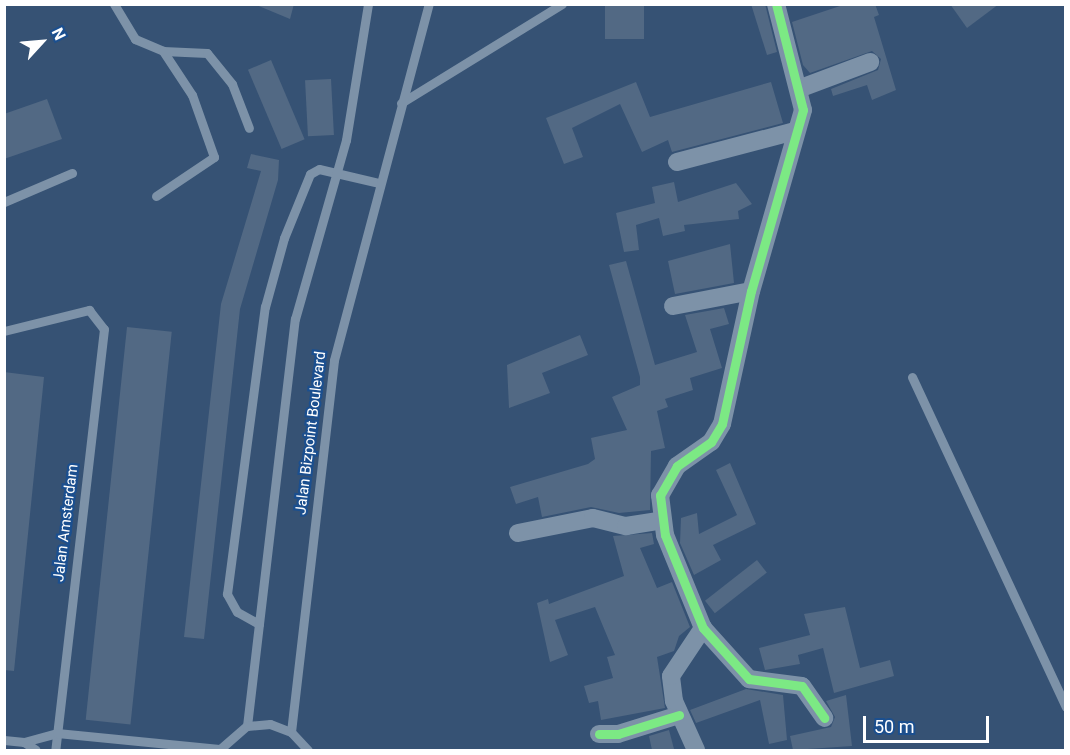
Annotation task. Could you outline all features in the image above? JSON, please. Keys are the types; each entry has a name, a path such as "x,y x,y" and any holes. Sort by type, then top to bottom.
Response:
{"street":[{"path":"776,4 801,88 803,110 795,131 751,291 722,423 717,436 668,477 660,495 662,520 703,628 749,679 802,686 824,718"},
{"path":"801,88 870,62"},
{"path":"677,162 795,131"},
{"path":"673,306 751,291"},
{"path":"518,533 593,518 626,526 662,520"},
{"path":"696,750 679,714 671,676 703,628"},
{"path":"599,734 618,734 679,714"}],"lane":[{"path":"114,4 135,39 163,51 207,53 232,84 249,128"},
{"name":"Jalan Bizpoint Boulevard","path":"247,726 295,319 337,172 368,4"},
{"name":"Jalan Bizpoint Boulevard","path":"291,732 334,360 379,183 429,4"},
{"path":"402,103 562,4"},
{"path":"156,196 214,157 192,95 163,51"},
{"path":"259,624 237,612 227,594 265,307 303,183 319,169 379,183"},
{"path":"4,202 72,173"},
{"name":"Jalan Amsterdam","path":"4,331 77,311 89,310 99,317 104,329 55,750"},
{"path":"912,377 1065,707"},
{"path":"4,740 24,742 57,733 219,750 247,726 270,724 291,732 308,750"},
{"path":"24,742 36,750"}],"building":[{"path":"254,4 294,4 290,19"},
{"path":"605,4 644,4 644,39 605,39"},
{"path":"751,4 765,4 777,52 767,55"},
{"path":"846,4 875,4 879,15 874,17 896,90 872,100 867,85 833,96 831,89 878,70 881,59 872,51 810,73 803,65 792,22"},
{"path":"950,4 999,4 967,28"},
{"path":"271,60 305,139 282,149 248,70"},
{"path":"331,79 334,135 308,136 305,80"},
{"path":"636,82 650,117 771,82 783,123 672,152 668,140 642,152 620,104 572,128 583,157 564,164 546,118"},
{"path":"47,99 62,139 4,159 4,114"},
{"path":"251,154 279,160 278,180 240,309 204,639 184,637 221,304 261,171 247,168"},
{"path":"674,182 678,202 736,183 752,204 738,211 739,219 684,225 685,231 663,236 659,218 636,225 639,250 624,252 616,213 655,203 652,187"},
{"path":"730,244 734,283 675,294 668,261"},
{"path":"626,261 655,365 697,352 685,315 724,308 729,324 710,329 722,368 690,378 693,390 665,399 668,407 657,411 665,448 651,451 650,510 619,513 591,507 542,517 538,497 516,504 510,487 588,464 595,459 591,438 627,430 612,397 640,385 640,377 609,265"},
{"path":"127,327 172,332 130,725 86,720"},
{"path":"580,335 588,355 542,373 550,393 509,408 507,365"},
{"path":"4,372 44,377 14,671 4,670"},
{"path":"730,463 756,524 713,545 721,560 694,575 680,543 681,518 697,513 699,534 737,515 716,470"},
{"path":"652,533 654,544 640,548 657,588 672,582 690,627 679,636 674,651 657,657 665,708 601,720 598,701 589,703 584,686 613,678 607,657 615,655 595,607 555,620 568,655 550,662 537,603 548,599 549,604 624,576 613,536"},
{"path":"757,560 767,573 715,613 705,601"},
{"path":"845,607 860,668 890,660 894,676 834,693 823,648 798,655 800,664 765,670 759,648 810,635 804,614"},
{"path":"746,689 783,695 787,740 769,744 760,700 696,723 690,710"},
{"path":"846,695 852,746 793,750 790,736 831,727 835,717 826,701"},
{"path":"669,730 674,749 652,750 649,736"}],"cycle path":[{"path":"776,4 803,110 751,291 722,424 711,442 677,466 660,495 665,535 703,628 749,679 802,686 824,718"},
{"path":"599,734 618,734 679,715"}]}
